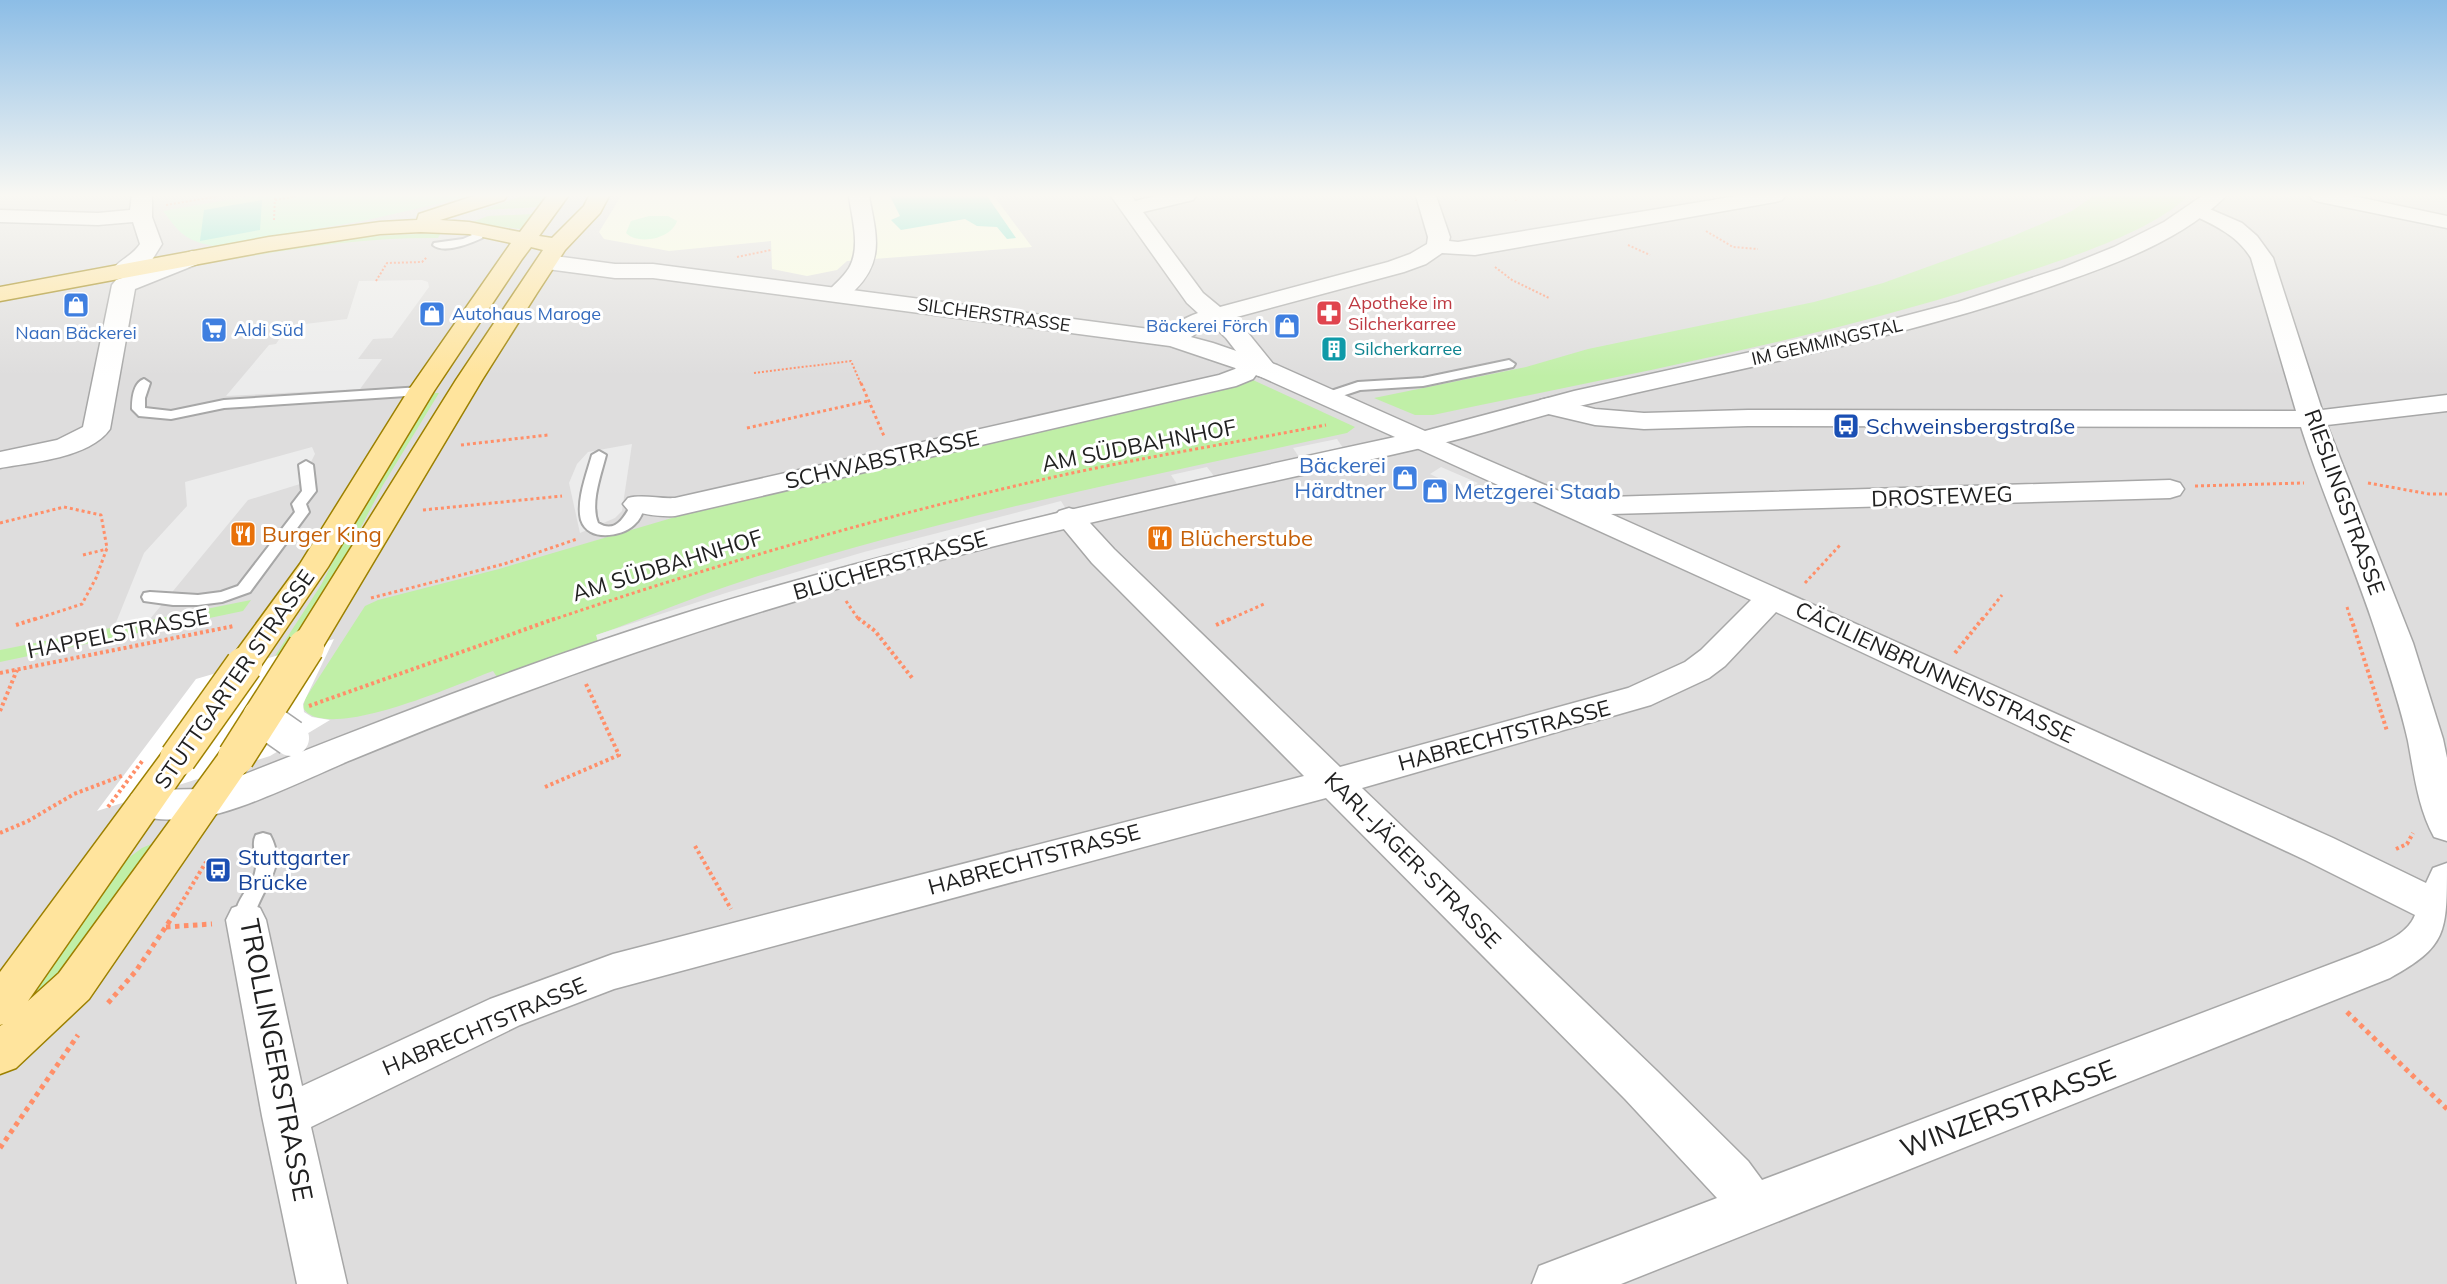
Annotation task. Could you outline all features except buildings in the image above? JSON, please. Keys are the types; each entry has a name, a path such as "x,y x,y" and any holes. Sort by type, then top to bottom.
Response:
{"main road":[{"path":"0,307 123,278 200,256"},
{"path":"0,294 286,256"},
{"name":"STUTTGARTER STRASSE","path":"0,1006 150,787 258,623 313,567 421,391 514,256"},
{"name":"STUTTGARTER STRASSE","path":"0,1054 74,986 204,802 328,613 427,448 551,256"}],"street":[{"path":"0,460 79,441 92,435 96,429 123,278 144,256"},
{"name":"SILCHERSTRASSE","path":"559,256 615,271 653,271 1172,339 1209,349 1258,368 1371,416 1420,440"},
{"path":"838,294 853,281 865,262 865,256"},
{"path":"1165,256 1195,298 1235,333 1258,368"},
{"path":"1172,339 1189,326 1217,316 1396,267 1426,256"},
{"name":"IM GEMMINGSTAL","path":"1420,440 1549,406 1909,323 1981,302 2112,256"},
{"name":"RIESLINGSTRASSE","path":"2261,256 2312,418 2323,480 2396,643 2447,827"},
{"name":"SCHWABSTRASSE","path":"638,504 657,508 675,507 892,455 1227,381 1258,368"},
{"path":"1549,406 1595,417 1633,421 1795,418 2312,418 2447,403"},
{"name":"CÄCILIENBRUNNENSTRASSE","path":"1420,440 1779,600 2319,849 2443,899"},
{"name":"BLÜCHERSTRASSE","path":"150,787 204,802 231,795 374,737 575,661 832,582 1069,517 1420,440"},
{"name":"DROSTEWEG","path":"1570,506 2170,489"},
{"name":"KARL-JÄGER-STRASSE","path":"1069,517 1103,556 1649,1093 1731,1177 1753,1208"},
{"name":"HABRECHTSTRASSE","path":"285,1116 538,998 614,972 1334,782 1611,705 1659,689 1697,670 1779,600"},
{"name":"BLÜCHERSTRASSE","path":"261,717 291,738 310,742 329,743 374,737"},
{"name":"WINZERSTRASSE","path":"1557,1284 2321,986 2408,949 2422,940 2443,899"},
{"name":"TROLLINGERSTRASSE","path":"246,920 285,1116 322,1284"}],"lane":[{"path":"1327,397 1358,386 1423,382 1509,364"},
{"path":"144,383 138,398 139,409 144,413 154,415 171,415 224,404 421,391"},
{"path":"596,530 589,521 588,511 599,455"},
{"path":"150,597 172,602 231,595 244,589 302,512 299,504 309,491 306,465"},
{"name":"SCHWABSTRASSE","path":"596,530 611,530 627,524 635,514 638,504"},
{"name":"TROLLINGERSTRASSE","path":"246,920 245,909 249,898 265,874 267,861 263,840"}],"path":[{"path":"376,280 387,263 423,262 428,256"},
{"path":"730,259 744,256"},
{"path":"1480,256 1512,280 1549,298"},
{"path":"754,373 851,361 892,455"},
{"path":"747,428 867,401"},
{"name":"AM SÜDBAHNHOF","path":"307,706 551,618 818,537 1011,488 1371,416"},
{"path":"427,448 548,435"},
{"path":"2170,489 2174,486 2323,480 2429,494 2447,494"},
{"path":"389,513 562,496"},
{"path":"0,523 64,507 96,512 103,520 107,549 96,578 82,604 16,625"},
{"path":"367,599 504,564 583,537 596,530"},
{"path":"1779,600 1841,544"},
{"path":"83,555 107,549"},
{"path":"832,582 862,623 875,631 913,679"},
{"path":"1938,674 2002,595"},
{"path":"1188,638 1264,604"},
{"path":"2347,606 2389,738"},
{"name":"HAPPELSTRASSE","path":"0,673 258,623"},
{"path":"545,787 619,755 575,661"},
{"path":"0,711 17,670"},
{"path":"0,833 28,821 74,794 150,787"},
{"path":"2389,849 2401,848 2410,840 2415,828"},
{"path":"695,846 746,936"},
{"path":"166,927 197,926"},
{"path":"2321,986 2447,1109"}],"shaded area":[{"path":"0,256 2447,256 2447,1284 0,1284"},
{"path":"772,256 914,256 847,261 837,270 807,276 772,269"},
{"path":"422,280 428,282 429,287 392,338 373,339 358,359 382,359 360,389 226,396 269,345 276,344 288,326 347,319 359,281"},
{"path":"1337,439 1343,448 1299,457 1293,448"},
{"path":"632,444 622,511 615,518 580,533 569,483 577,464 588,452"},
{"path":"312,447 315,454 300,484 248,500 150,619 115,625 144,553 187,506 185,482"},
{"path":"1207,467 1214,476 1177,484 1171,475"},
{"path":"1441,467 1478,483 1466,491 1430,474"},
{"path":"1061,501 1066,509 969,535 599,645 596,635 864,552"}],"green space":[{"path":"250,256 255,256 181,269"},
{"path":"1958,256 2072,256 1956,294 1808,334 1433,415 1415,415 1374,398 1526,367 1588,349 1814,302 1883,283"},
{"path":"1253,380 1355,427 1347,433 1045,499 820,557 727,586 597,635 599,645 497,677 493,671 394,708 338,719 316,717 303,708 305,699 365,606 378,600 499,569 699,510 894,463 1209,394"},
{"path":"434,393 439,393 383,485 336,575 288,652 275,656 321,585 351,527"},
{"path":"251,600 243,611 0,662 0,650"},
{"path":"158,841 22,1021 0,1039 0,1022 119,865 142,848"}],"pier":[{"path":"334,639 303,704 304,712 312,717 330,720 270,756 97,811 196,679"}],"place":[{"name":"Naan Bäckerei","path":"76,305"},
{"name":"Apotheke im Silcherkarree","path":"1329,313"},
{"name":"Autohaus Maroge","path":"432,314"},
{"name":"Bäckerei Förch","path":"1287,326"},
{"name":"Aldi Süd","path":"214,330"},
{"name":"Silcherkarree","path":"1334,349"},
{"name":"Schweinsbergstraße","path":"1846,426"},
{"name":"Bäckerei Härdtner","path":"1405,478"},
{"name":"Metzgerei Staab","path":"1435,491"},
{"name":"Burger King","path":"243,534"},
{"name":"Blücherstube","path":"1160,538"},
{"name":"Stuttgarter Brücke","path":"218,870"}]}
